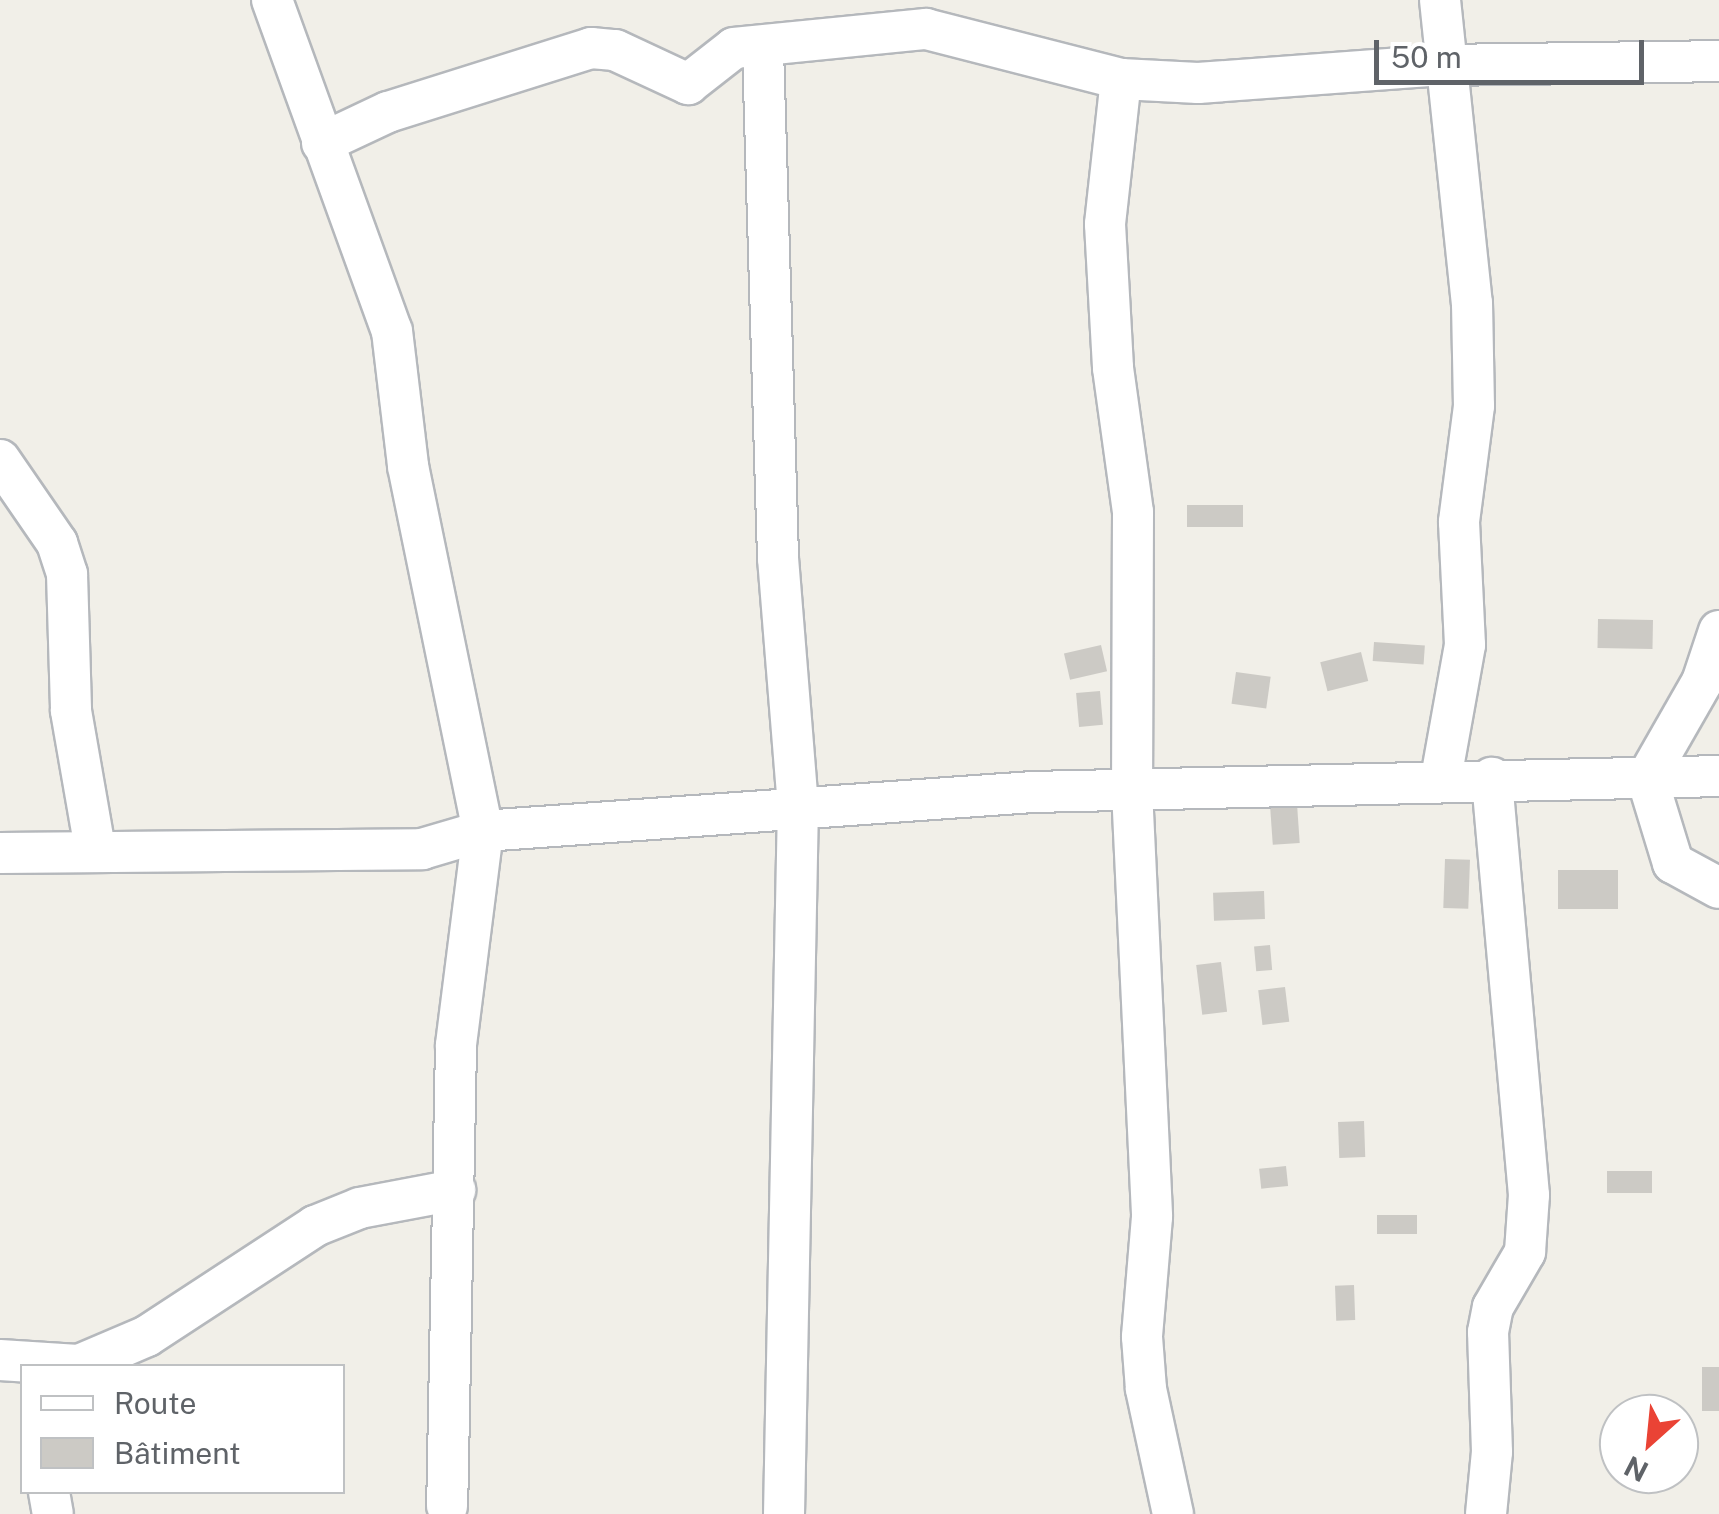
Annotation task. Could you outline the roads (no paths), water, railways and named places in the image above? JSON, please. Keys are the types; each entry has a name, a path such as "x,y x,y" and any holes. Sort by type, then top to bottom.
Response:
{"street":[{"path":"272,0 392,331 408,466 484,831 456,1046 448,1511"},
{"path":"1440,0 1442,65 1472,304 1474,406 1459,522 1466,645 1441,779"},
{"path":"322,143 388,112 591,48 615,50 675,83 688,84 734,48 764,50 922,15 1121,79 1304,80 1442,65 1719,62"},
{"path":"764,50 778,558 798,805 784,1514"},
{"path":"1121,79 1105,224 1113,368 1134,512 1132,790 1150,1086 1152,1217 1142,1337 1146,1389 1173,1514"},
{"path":"0,460 57,543 67,574 72,711 95,849"},
{"path":"1719,631 1702,682 1647,778 1673,863 1719,888"},
{"path":"0,853 95,849 422,849 484,831 798,805 1441,779 1719,776"},
{"path":"1486,1514 1492,1452 1488,1332 1493,1308 1525,1252 1530,1195 1492,778"},
{"path":"83,1364 147,1336 315,1226 360,1208 455,1190"},
{"path":"0,1360 52,1364"}]}
